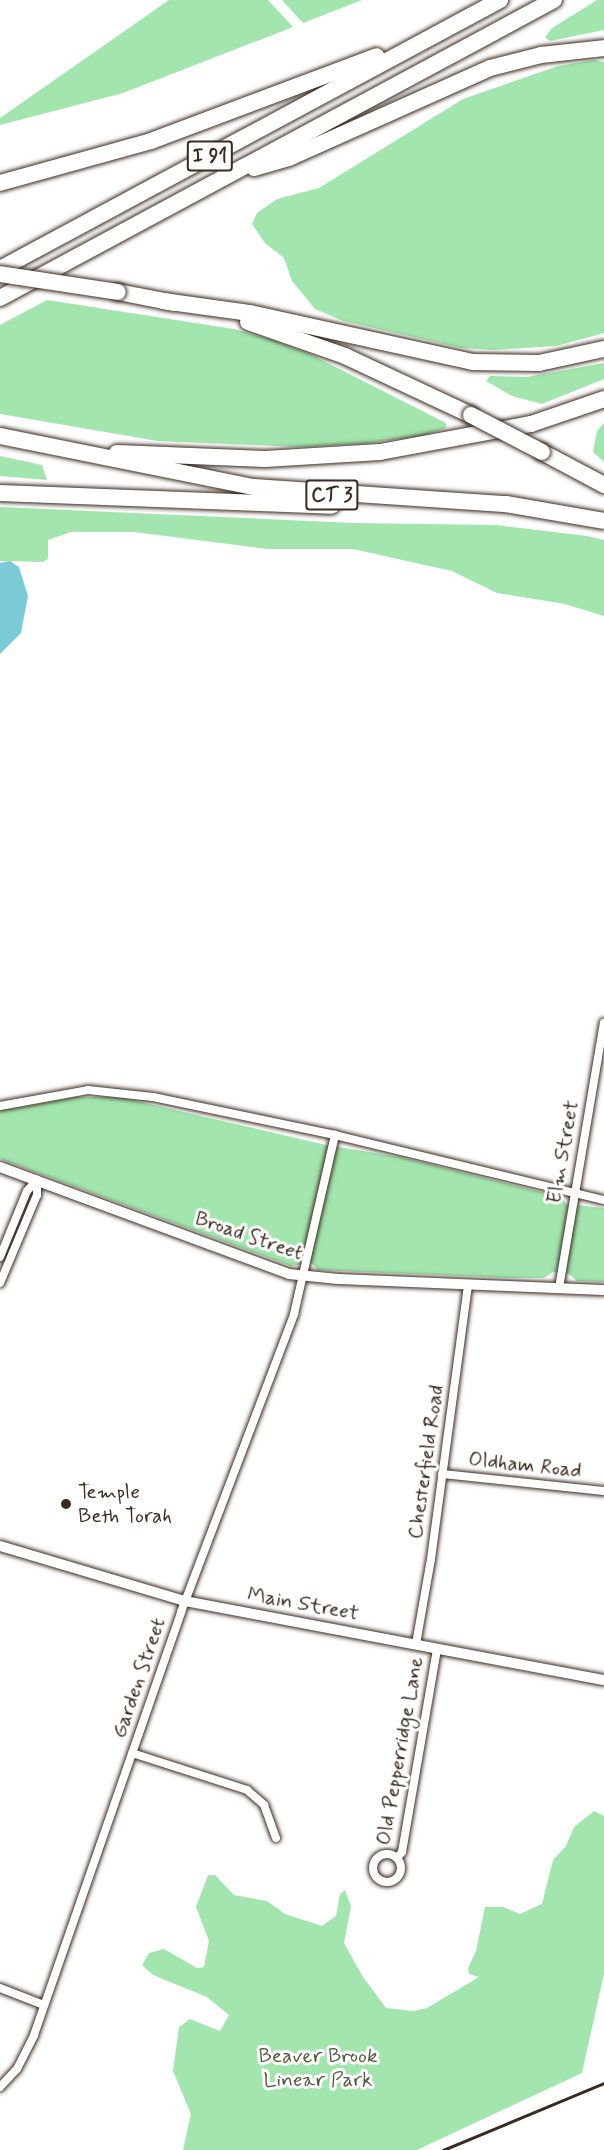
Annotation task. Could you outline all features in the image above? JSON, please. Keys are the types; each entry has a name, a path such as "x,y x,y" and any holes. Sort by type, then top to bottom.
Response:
{"highway":[{"name":"I 91","path":"0,272 500,0"},
{"name":"I 91","path":"0,298 554,0"},
{"path":"0,183 151,141 420,43"},
{"path":"236,171 289,158 490,68 550,53 604,48"},
{"path":"0,272 118,291 163,301 239,319 326,348 471,415 604,485"},
{"path":"163,301 250,313 472,362 539,363 604,348"},
{"path":"63,449 234,459 353,455 488,434 560,416 604,399"},
{"name":"CT 3","path":"0,436 254,487 392,499 506,504 604,521"},
{"path":"0,493 350,507 392,499"}],"street":[{"name":"Elm Street","path":"559,1288 604,1023"},
{"path":"0,1106 64,1093 108,1091 335,1135 604,1200"},
{"name":"Garden Street","path":"0,2087 26,2053 185,1601 305,1277 335,1135"},
{"name":"Broad Street","path":"0,1167 258,1263 305,1277 604,1290"},
{"path":"0,1257 27,1191 37,1180"},
{"path":"0,1282 37,1195 37,1180"},
{"name":"Chesterfield Road","path":"416,1644 468,1284"},
{"name":"Oldham Road","path":"442,1474 604,1491"},
{"name":"Main Street","path":"0,1546 185,1601 604,1680"},
{"name":"Old Pepperridge Lane","path":"398,1858 402,1852 437,1649"},
{"path":"132,1753 247,1790 264,1805 276,1838"},
{"path":"0,1988 44,2005"}],"green space":[{"path":"169,0 268,0 293,27 123,93 0,125 0,118"},
{"path":"282,0 362,0 303,23"},
{"path":"597,0 604,0 604,30 550,41 545,37 552,28"},
{"path":"594,60 604,62 604,333 556,346 493,350 462,348 343,321 315,309 292,281 284,258 265,243 252,224 257,213 277,199 319,188 463,99 558,66"},
{"path":"47,300 234,329 273,340 312,355 446,423 446,428 422,436 367,443 300,447 158,441 0,414 0,325"},
{"path":"604,363 604,379 542,404 512,396 486,381 490,376 527,377"},
{"path":"604,423 604,462 593,452 597,431"},
{"path":"0,456 42,465 47,480 0,476"},
{"path":"0,507 353,523 495,525 587,536 604,540 604,616 565,604 497,593 452,571 353,549 267,549 134,532 71,532 48,540 48,559 43,562 0,561"},
{"path":"76,1097 119,1097 326,1145 400,1157 562,1197 566,1204 604,1208 604,1282 577,1281 569,1274 553,1272 544,1278 513,1278 317,1270 312,1263 291,1266 0,1159 0,1111"},
{"name":"Beaver Brook Linear Park","path":"594,1811 604,1816 604,1974 582,2073 417,2150 183,2150 191,2114 173,2071 179,2027 190,2019 220,2031 229,2015 207,1997 153,1975 142,1965 149,1953 164,1949 197,1968 204,1967 209,1941 196,1907 208,1875 215,1875 234,1895 267,1901 285,1914 322,1926 336,1916 340,1894 345,1890 351,1906 344,1943 363,1977 386,2008 414,2011 427,2008 479,1977 469,1974 468,1968 476,1951 485,1907 503,1907 520,1914 542,1904 553,1860 566,1846 574,1827"}],"water":[{"path":"10,561 19,567 28,596 21,633 0,654 0,563"}],"railway":[{"path":"443,2150 604,2083"}],"place":[{"name":"Temple Beth Torah","path":"66,1504"}]}
